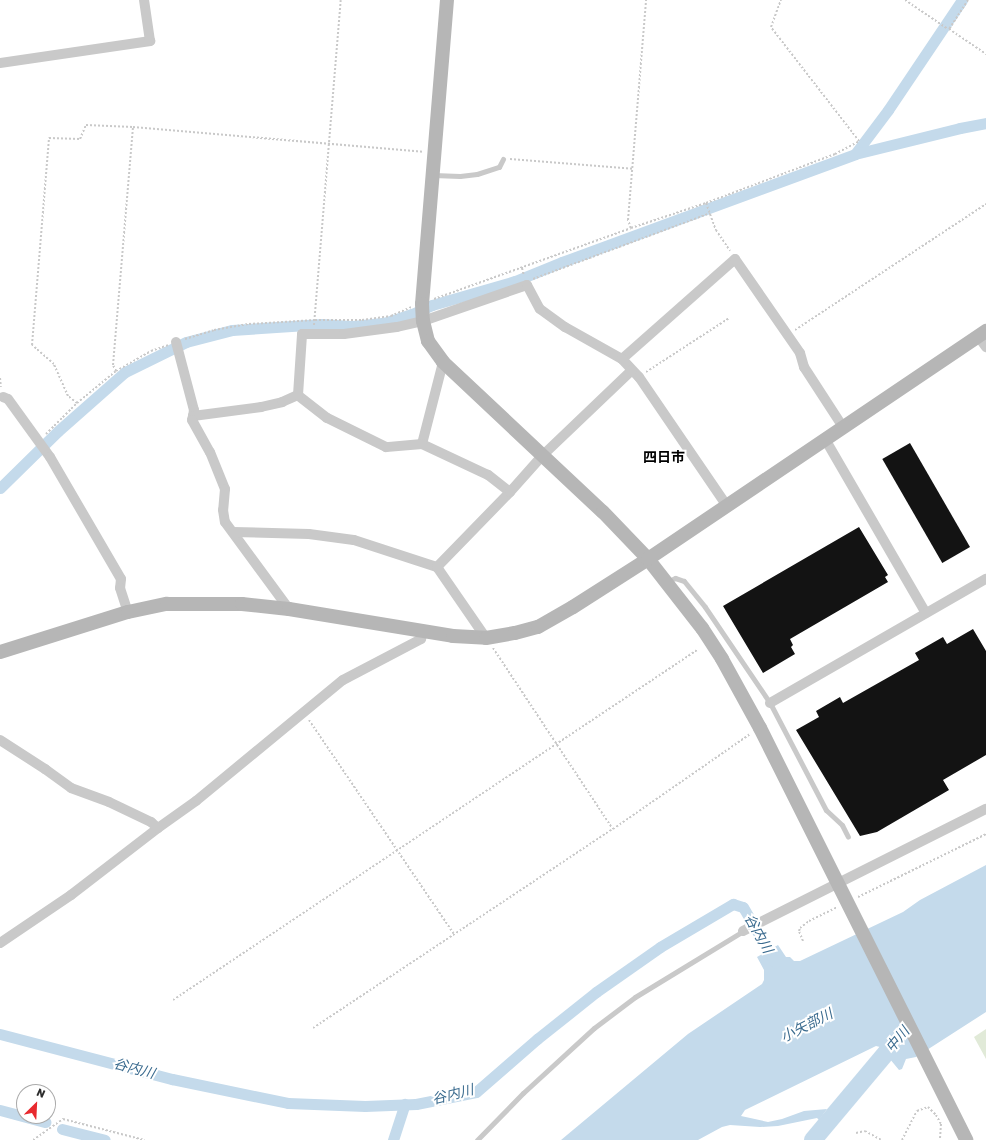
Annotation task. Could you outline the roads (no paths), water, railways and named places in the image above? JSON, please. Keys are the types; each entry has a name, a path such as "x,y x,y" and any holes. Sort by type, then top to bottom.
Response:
{"street":[{"path":"0,63 150,41 144,0"},
{"path":"447,0 422,311 428,341 443,362 603,512 648,559 702,628 722,658 760,728 966,1140"},
{"path":"622,360 735,259 800,353 804,367 843,427"},
{"path":"298,395 302,334 344,334 397,327 422,311 527,285 540,309 565,327 622,360 635,373 727,506"},
{"path":"0,652 128,612 167,604 242,604 289,609 453,636 486,638 515,634 538,627 573,607 648,559 843,427 983,338"},
{"path":"176,342 194,410 192,420 210,452 225,489 225,522 289,609"},
{"path":"422,444 443,362"},
{"path":"437,567 510,492 542,456 635,373"},
{"path":"193,416 261,407 282,402 298,395"},
{"path":"298,395 327,418 386,447 422,444 488,475 510,492"},
{"path":"3,397 8,399 42,445 121,579 120,588 128,612"},
{"path":"825,439 926,613"},
{"path":"233,532 309,534 354,540 437,567 486,638"},
{"path":"770,703 986,579"},
{"path":"0,943 71,895 158,828 196,801 343,680 421,639 423,632"},
{"path":"0,740 71,788 116,805 152,822 158,828"},
{"path":"743,931 839,887 986,809"}],"lane":[{"path":"432,174 460,176 477,174 499,167 503,159"},
{"path":"666,582 676,578 684,581 705,606 770,703 826,810 842,824 848,836"},
{"path":"477,1140 523,1093 594,1028 635,996 743,931"}],"water":[{"name":"小矢部川","path":"986,865 986,1012 916,1057 906,1059 902,1069 899,1070 880,1047 876,1046 745,1110 741,1116 768,1122 782,1119 804,1111 827,1109 819,1120 817,1118 778,1126 760,1127 730,1125 722,1127 698,1140 561,1140 688,1034 762,984 764,980 764,970 757,957 778,945 786,957 790,957 794,961 800,961 903,912 920,900"}],"waterway":[{"path":"855,154 888,110 962,0"},
{"path":"0,488 58,431 125,372 186,342 232,330 322,324 353,326 384,323 412,314 432,305 515,281 562,262 855,154 986,123"},
{"name":"谷内川","path":"0,1034 172,1079 288,1103 365,1106 416,1104 476,1092 537,1039 596,992 660,947 733,904 743,907 775,962"},
{"name":"中川","path":"813,1140 901,1035"},
{"path":"393,1140 405,1104"},
{"path":"0,1110 16,1114"},
{"path":"62,1129 105,1140"}],"district":[{"name":"四日市","path":"664,458"}]}
